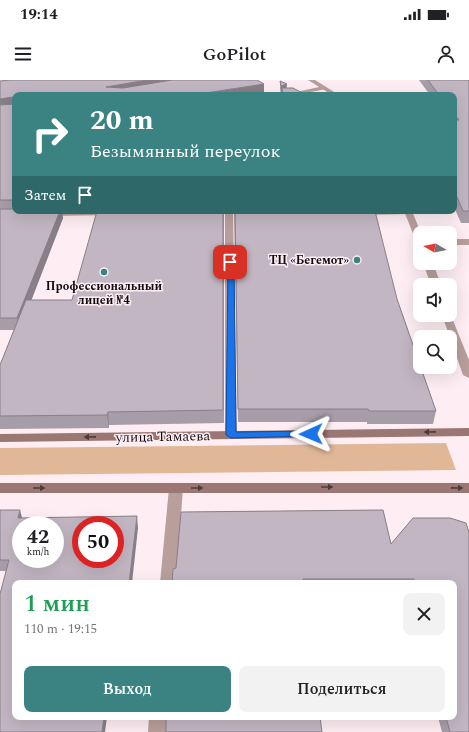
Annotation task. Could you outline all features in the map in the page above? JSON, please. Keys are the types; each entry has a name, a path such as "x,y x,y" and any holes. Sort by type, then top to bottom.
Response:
{"main road":[{"name":"улица Тамаева","path":"0,438 469,432"},
{"path":"0,488 469,488"}],"street":[{"path":"311,80 331,92"},
{"path":"301,92 324,88"},
{"path":"229,214 231,435"},
{"path":"409,214 414,226"},
{"path":"457,242 469,242"},
{"path":"450,322 469,375"},
{"path":"168,580 176,488"},
{"path":"157,732 158,720"}],"shaded area":[{"path":"446,443 456,470 0,475 0,448"}],"building":[{"path":"147,80 106,87 123,88 172,80 257,80 264,84 212,92 12,92 12,97 0,99 0,81"},
{"path":"428,80 469,80 469,211 463,211 457,197 457,120 459,120 457,118 457,92 437,92"},
{"path":"280,81 287,84 281,86"},
{"path":"282,88 293,88 300,92 283,92"},
{"path":"12,104 12,200 0,200 0,105"},
{"path":"0,209 12,209 12,214 59,214 17,318 0,318"},
{"path":"96,214 223,214 223,410 108,412 107,415 0,416 0,365 26,300 72,300"},
{"path":"235,214 376,214 397,299 413,345 413,374 423,374 436,411 369,411 368,409 238,409"},
{"path":"0,510 20,510 18,516 12,516 12,568 64,568 64,517 72,517 72,568 124,568 124,516 137,516 129,580 12,580 12,720 104,720 102,732 0,732 0,594 9,560 0,560"},
{"path":"383,510 391,544 413,518 450,518 466,523 469,532 469,732 450,732 447,720 457,720 457,580 172,580 173,569 176,568 181,512"},
{"path":"166,720 320,720 322,732 166,732"}],"place":[{"name":"ТЦ «Бегемот»","path":"357,260"},
{"name":"Профессиональный лицей №4","path":"104,272"}],"route":[{"path":"230,262 231,435 311,434"}]}
